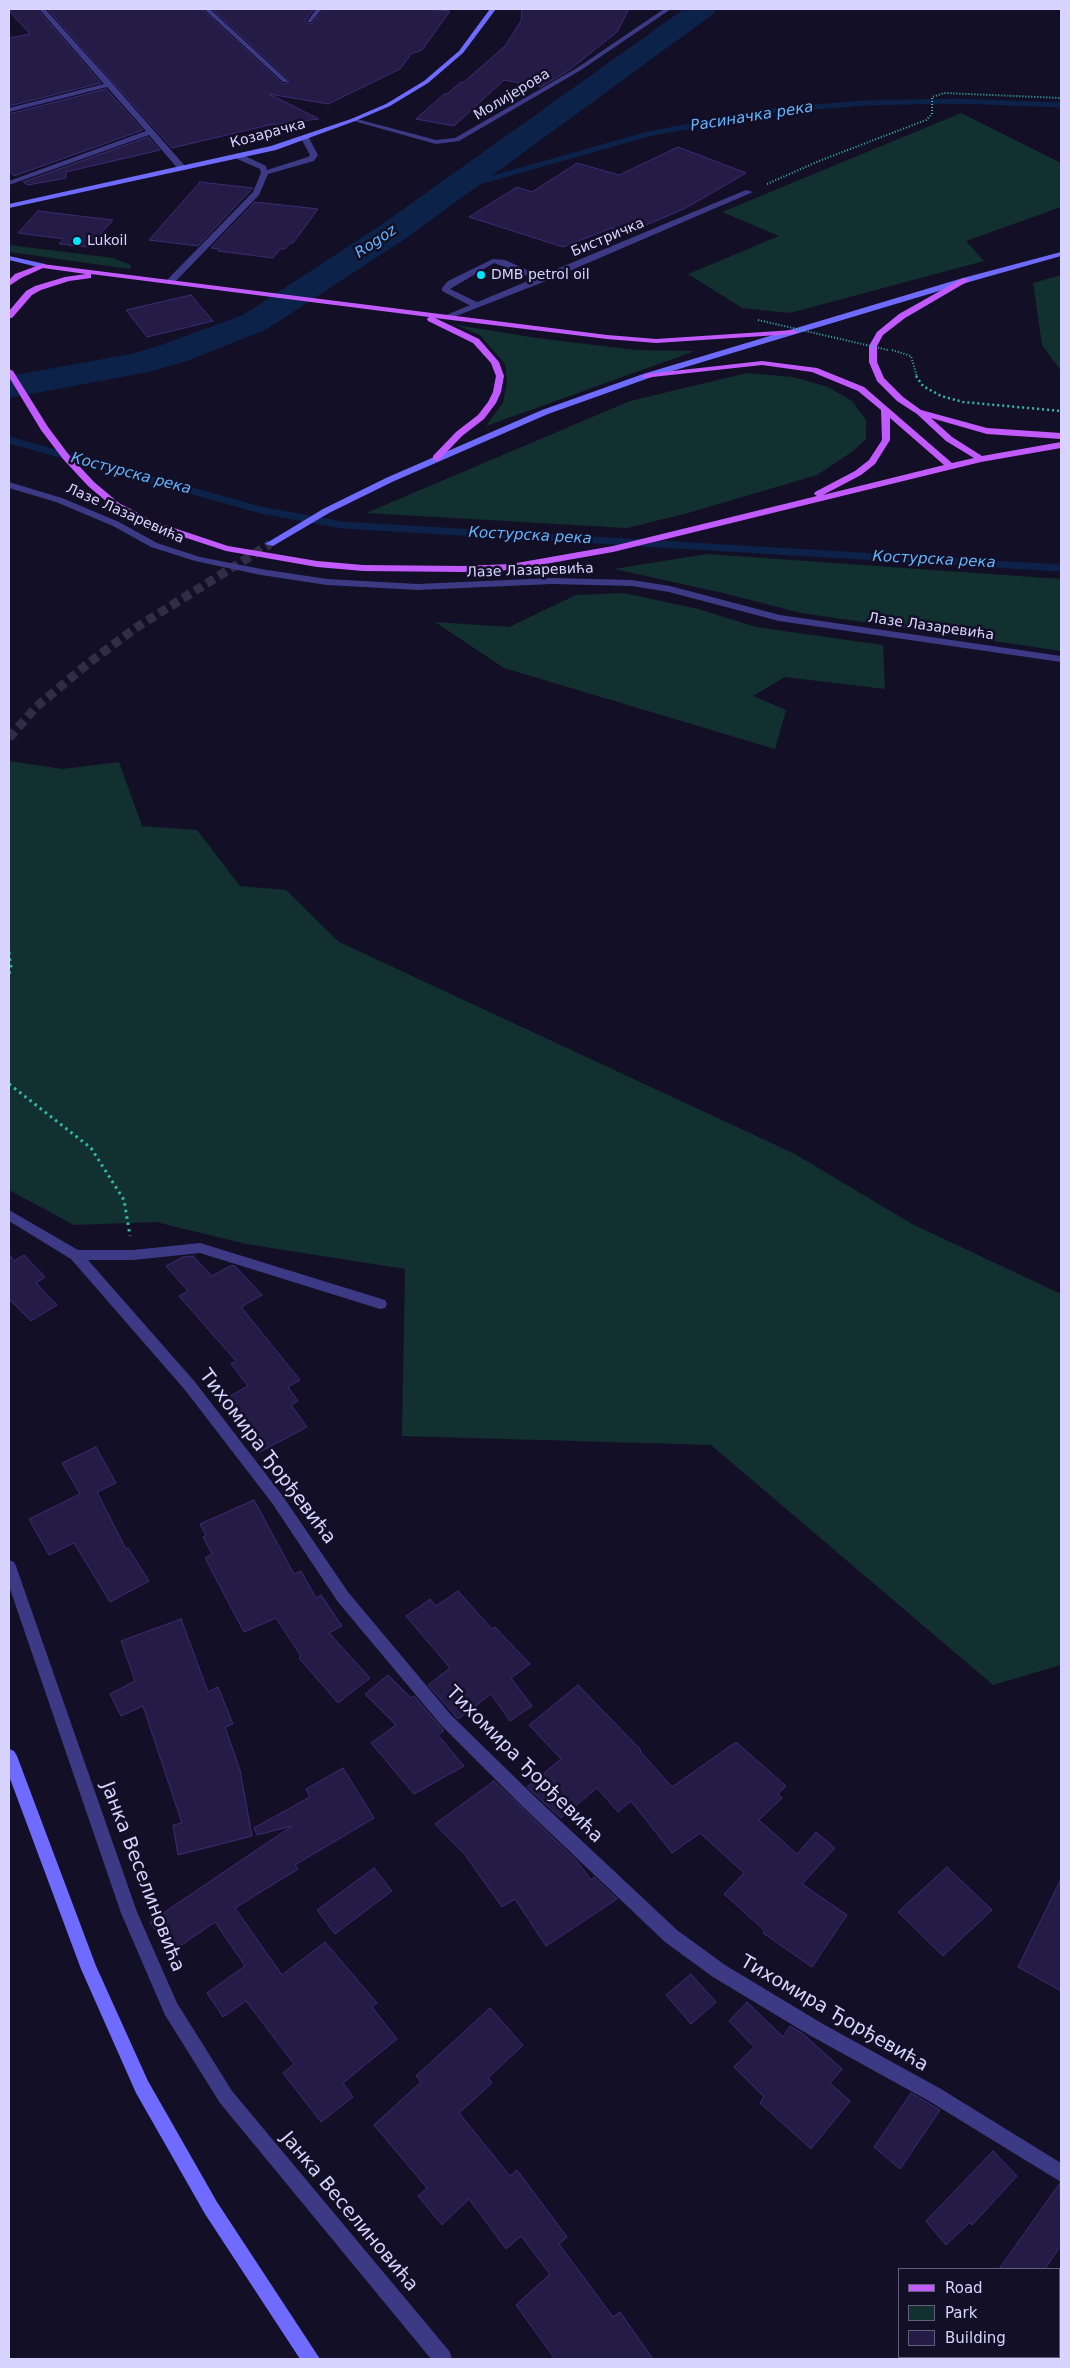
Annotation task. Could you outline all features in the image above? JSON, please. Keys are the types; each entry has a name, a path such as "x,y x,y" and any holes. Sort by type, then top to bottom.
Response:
{"main road":[{"name":"Козарачка","path":"9,206 238,156 305,138 353,120 388,105 426,82 461,52 493,9"},
{"path":"270,544 326,511 436,458 545,412 646,376 966,280 1061,254"},
{"path":"9,258 42,273"},
{"path":"9,264 42,273"},
{"path":"9,284 29,270 42,273 116,275 607,337 656,341 794,332"},
{"path":"9,316 29,293 42,273"},
{"path":"29,293 49,284 68,279 116,275"},
{"path":"966,280 902,316 880,334 873,346 873,362 880,379 900,399 949,439 981,459"},
{"path":"397,310 436,320 476,341 496,362 500,376 497,392 492,403 481,417 459,434 436,458"},
{"path":"646,376 762,363 795,366 837,378 861,390 950,466"},
{"path":"9,371 44,428 66,457 91,484 116,505 150,523 189,537 267,556 317,564 412,570 511,567 613,549 950,466 1061,445"},
{"path":"802,503 858,472 872,462 886,440 886,410"},
{"path":"918,412 987,431 1061,436"},
{"path":"9,1756 89,1969 142,2087 210,2208 311,2359"}],"street":[{"path":"42,9 182,168"},
{"path":"207,9 285,81"},
{"path":"309,21 319,9"},
{"name":"Молијерова","path":"353,120 436,142 457,140 579,70 668,9"},
{"path":"9,110 110,84"},
{"path":"9,183 150,132"},
{"path":"265,173 308,162 314,155 305,138"},
{"path":"238,156 262,168 265,173"},
{"path":"170,282 256,194 265,173"},
{"name":"Бистричка","path":"448,316 749,192"},
{"path":"476,305 446,291 446,288 451,283 493,261 502,262 543,278"},
{"name":"Лазе Лазаревића","path":"9,485 59,500 116,524 154,545 198,559 261,572 327,582 418,588 552,581 632,583 670,589 779,618 1061,659"},
{"name":"Тихомира Ђорђевића","path":"9,1215 76,1255 190,1386 277,1499 343,1597 446,1720 528,1802 671,1936 719,1971 817,2030 936,2096 1061,2173"},
{"name":"Тихомира Ђорђевића","path":"76,1255 133,1256 200,1248 380,1304"},
{"name":"Јанка Веселиновића","path":"9,1566 129,1913 170,2009 226,2097 443,2359"}],"path":[{"path":"749,192 819,161 926,120 932,114 932,97 944,93 1061,98"},
{"path":"758,320 911,356 915,374 923,386 941,396 963,402 1002,407 1061,411"},
{"path":"9,952 11,968 9,974"},
{"path":"9,1084 91,1148 124,1200 133,1256"}],"green space":[{"path":"961,113 1061,163 1061,207 966,241 984,261 790,313 742,308 688,274 779,236 722,212"},
{"path":"9,245 113,258 131,265 130,269 9,252"},
{"path":"1061,275 1061,371 1042,345 1033,283"},
{"path":"456,325 537,338 636,350 695,351 486,426 503,403 507,382 505,364 480,335"},
{"path":"747,373 793,377 828,387 852,401 866,420 866,439 852,452 817,475 688,513 627,528 366,513 630,401"},
{"path":"707,554 1061,579 1061,651 801,613 723,593 614,569"},
{"path":"624,593 698,609 756,627 883,645 885,689 785,677 753,696 786,710 775,749 504,668 435,622 509,627 576,595"},
{"path":"9,761 63,769 119,762 142,826 197,830 240,886 286,890 339,942 795,1154 912,1224 1061,1294 1061,1665 993,1685 711,1445 402,1436 405,1269 246,1244 156,1222 74,1225 9,1190"}],"building":[{"path":"9,9 37,9 101,83 9,106 9,38 30,34"},
{"path":"47,9 202,9 283,84 288,83 288,79 212,9 314,9 305,21 307,24 312,23 324,9 426,9 450,11 422,50 411,54 400,69 328,104 269,94 319,119 269,125 172,148"},
{"path":"522,9 629,9 617,32 568,71 541,87 504,80 454,126 416,119 444,94 447,94 461,82 464,82 505,46 521,21"},
{"path":"106,89 143,130 14,176 9,170 9,114"},
{"path":"148,137 160,150 66,172 66,178 28,185 23,182"},
{"path":"678,147 746,173 686,208 627,233 612,228 563,247 469,217 517,187 532,192 577,163 619,175"},
{"path":"200,182 253,188 198,246 149,240"},
{"path":"255,202 318,209 293,243 290,243 285,249 280,249 273,258 218,251 219,249 211,248"},
{"path":"38,211 113,220 89,247 59,244 64,239 18,233"},
{"path":"191,295 213,321 147,337 126,310"},
{"path":"9,1254 14,1261 24,1255 45,1277 36,1283 57,1305 31,1321 9,1299"},
{"path":"193,1256 212,1276 232,1265 235,1266 262,1295 241,1307 300,1380 288,1387 298,1401 291,1405 307,1427 258,1453 221,1401 248,1386 231,1364 236,1361 179,1296 188,1291 166,1266 183,1257"},
{"path":"96,1447 116,1483 97,1492 126,1549 128,1548 149,1581 110,1602 74,1543 49,1555 29,1519 80,1494 62,1463"},
{"path":"254,1500 294,1574 301,1571 316,1598 321,1595 342,1626 329,1633 370,1678 338,1703 299,1658 301,1656 276,1618 244,1632 205,1558 212,1554 203,1537 206,1535 200,1524"},
{"path":"458,1591 492,1629 495,1627 530,1664 511,1678 532,1706 510,1721 491,1694 458,1719 428,1685 450,1668 406,1616 430,1599 436,1606"},
{"path":"181,1619 208,1692 218,1687 233,1724 225,1727 240,1770 252,1836 178,1855 173,1825 182,1823 143,1706 121,1716 110,1694 135,1681 121,1641"},
{"path":"388,1675 411,1698 414,1696 444,1731 438,1735 464,1766 414,1794 371,1743 396,1725 365,1694"},
{"path":"578,1685 641,1750 672,1787 736,1742 786,1786 778,1794 782,1798 759,1820 797,1854 816,1832 835,1848 802,1884 847,1915 812,1967 763,1933 765,1931 724,1894 744,1873 700,1833 672,1853 631,1801 618,1812 597,1788 561,1818 527,1787 561,1759 529,1725"},
{"path":"343,1768 374,1818 295,1865 298,1869 235,1908 282,1975 325,1942 377,2003 372,2007 397,2039 343,2083 353,2097 321,2122 283,2073 294,2064 246,2001 223,2017 207,1993 245,1966 215,1922 170,1953 150,1922 292,1826 257,1835 254,1828 310,1797 306,1789"},
{"path":"494,1781 576,1860 591,1880 594,1877 617,1899 546,1946 515,1899 502,1907 465,1855 435,1824"},
{"path":"947,1867 992,1910 943,1956 898,1912"},
{"path":"374,1868 392,1891 335,1934 317,1910"},
{"path":"1061,1879 1061,1991 1018,1967"},
{"path":"691,1974 716,2002 691,2024 666,1995"},
{"path":"747,2002 783,2037 790,2026 802,2033 842,2069 830,2083 850,2101 811,2149 760,2103 764,2097 734,2067 754,2047 729,2021"},
{"path":"490,2008 523,2045 488,2078 492,2083 459,2113 510,2176 517,2170 567,2237 559,2244 613,2317 620,2312 653,2359 555,2359 516,2305 550,2274 521,2236 506,2249 469,2199 442,2225 418,2196 427,2188 374,2125 421,2082 416,2076"},
{"path":"911,2093 940,2110 900,2169 874,2147"},
{"path":"993,2151 1017,2176 972,2225 970,2222 946,2245 926,2221"},
{"path":"1060,2183 1061,2245 1046,2268 1000,2268"}],"waterway":[{"name":"Rogoz","path":"9,387 136,364 174,353 255,322 393,232 702,9"},
{"name":"Расиначка река","path":"451,190 648,134 776,110 865,103 957,101 1061,105"},
{"name":"Костурска река","path":"9,440 261,510 342,525 1061,568"}],"tunnel":[{"path":"9,738 36,707 90,662 137,627 270,544"}],"place":[{"name":"Lukoil","path":"77,241"},
{"name":"DMB petrol oil","path":"481,275"}]}
